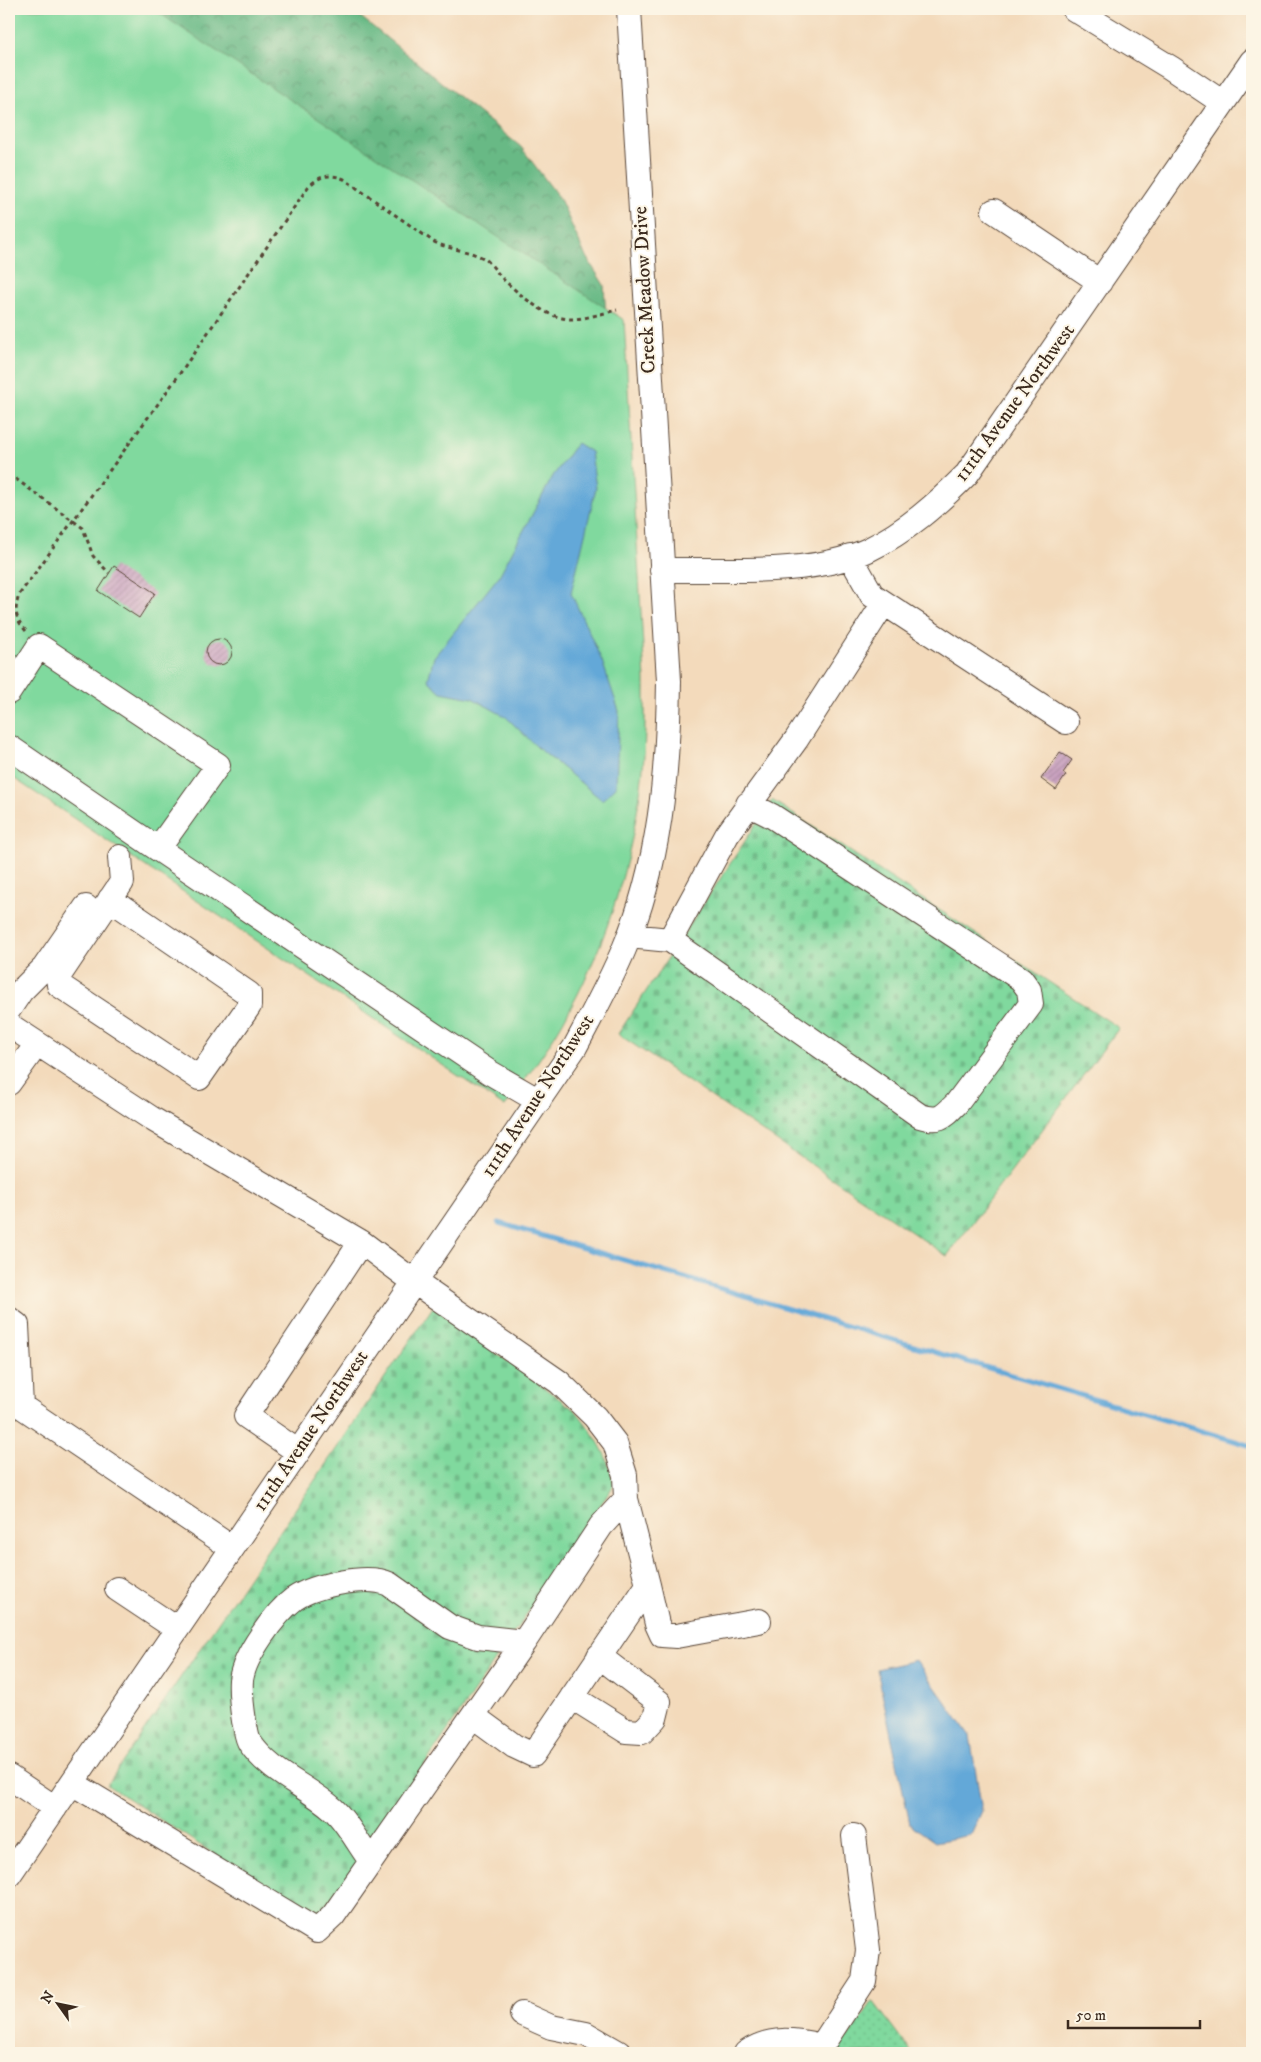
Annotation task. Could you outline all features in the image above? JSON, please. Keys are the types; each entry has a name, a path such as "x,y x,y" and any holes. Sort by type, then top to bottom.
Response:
{"street":[{"name":"Creek Meadow Drive","path":"629,9 662,570"},
{"path":"1074,9 1171,68 1223,103"},
{"name":"111th Avenue Northwest","path":"9,1875 413,1281 539,1101 579,1038 602,996 629,936 640,901 654,848 665,782 669,681 662,570 774,568 820,564 868,550 905,530 935,507 967,474 1252,61"},
{"path":"994,211 1100,282"},
{"path":"850,556 872,595 1066,722"},
{"path":"670,940 727,835 796,740 884,603"},
{"path":"9,692 40,646 218,765 158,849"},
{"path":"9,747 489,1072 539,1101"},
{"path":"629,936 670,940 920,1116 932,1120 943,1117 957,1103 1031,1004 1030,990 1021,979 772,816 748,804"},
{"path":"9,1010 21,991 44,968 120,857 138,835"},
{"path":"110,899 250,994 249,1006 199,1078 59,986 58,977 110,899 122,882 120,857"},
{"path":"9,1025 154,1120 361,1242 413,1281 559,1382 595,1417 615,1443 625,1475 626,1499 657,1624 662,1635 676,1636 759,1621"},
{"path":"9,1083 37,1044"},
{"path":"297,1451 246,1416 361,1242"},
{"path":"9,1319 17,1325 20,1406 232,1548"},
{"path":"72,1783 317,1931 333,1916 524,1642 601,1526 626,1499"},
{"path":"371,1860 334,1810 264,1761 248,1741 241,1699 241,1678 257,1643 280,1611 295,1598 310,1591 369,1579 380,1580 389,1584 450,1628 478,1637 524,1642"},
{"path":"473,1716 514,1746 533,1755 648,1585"},
{"path":"117,1589 177,1629"},
{"path":"572,1697 626,1731 642,1732 655,1718 659,1702 599,1656"},
{"path":"9,1777 55,1808"},
{"path":"746,2053 755,2047 772,2041 795,2040 819,2050 864,1981 868,1950 854,1836"},
{"path":"522,2014 551,2027 586,2034 619,2053"}],"path":[{"path":"40,646 16,619 14,609 19,595 186,364 308,187 323,176 334,175 344,180 434,242 446,248 478,255 487,261 497,274 515,290 548,313 561,318 574,319 617,310"},
{"path":"9,474 74,519 83,528 93,556 109,573"}],"green space":[{"path":"9,9 153,9 624,320 645,680 643,773 637,815 616,901 595,957 555,1035 505,1107 9,775"},
{"path":"116,9 351,9 521,147 560,199 585,255 604,285 614,440"},
{"path":"772,800 1119,1028 947,1256 618,1034"},
{"path":"433,1307 576,1411 590,1429 605,1455 614,1485 335,1897 320,1913 299,1909 107,1785"},
{"path":"873,2001 912,2053 837,2053"}],"water":[{"path":"577,443 591,452 596,488 571,593 602,661 619,711 616,787 602,800 537,747 506,717 472,698 441,692 428,680 434,657 499,576 553,476"},
{"path":"916,1660 970,1736 982,1811 971,1835 935,1842 910,1824 877,1669"}],"building":[{"path":"114,566 155,593 139,618 98,591"},
{"path":"219,639 228,643 232,652 228,661 219,665 210,661 206,652 210,643"},
{"path":"1060,752 1072,760 1063,773 1066,775 1056,790 1041,779"}],"waterway":[{"path":"499,1223 1252,1446"}]}
